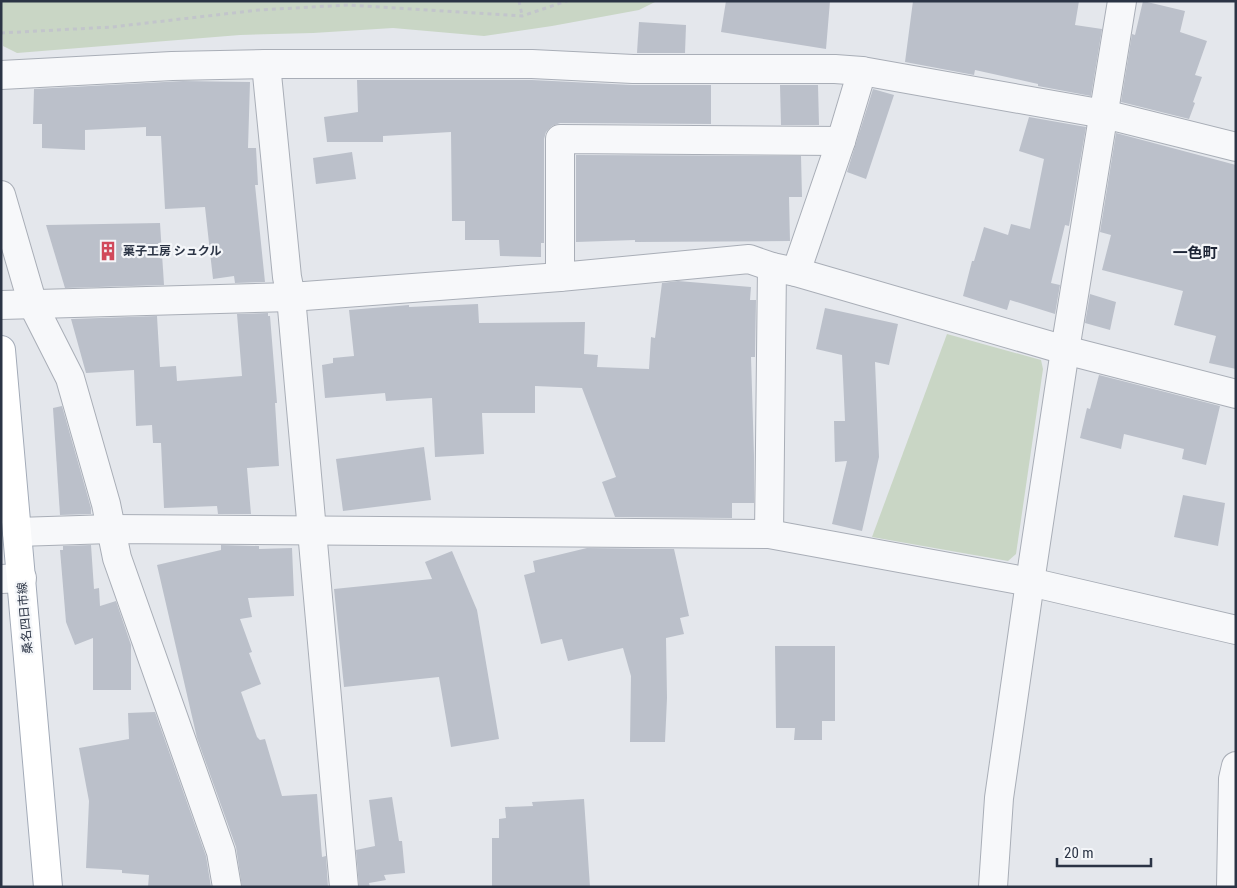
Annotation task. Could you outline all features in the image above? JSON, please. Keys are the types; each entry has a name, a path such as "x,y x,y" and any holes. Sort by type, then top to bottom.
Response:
{"main road":[{"name":"桑名四日市線","path":"1,350 17,532 11,578 48,887"}],"street":[{"path":"993,887 999,798 1030,582 1065,350 1122,1"},
{"path":"1,75 172,66 266,64 532,64 633,69 835,69 862,71 1104,114 1236,147"},
{"path":"266,64 287,277 291,297 344,887"},
{"path":"769,534 784,269 841,141 862,71"},
{"path":"560,277 560,139 841,141"},
{"path":"1,195 33,305 70,378 106,504 117,558 220,852 227,887"},
{"path":"1,305 291,297 560,277 749,258 1065,350 1236,394"},
{"path":"17,532 111,529 769,534 1030,582 1236,630"},
{"path":"1231,887 1233,779 1236,766"}],"path":[{"path":"520,1 522,16"},
{"path":"1,33 112,27 259,10 348,5 406,7 522,16 567,1"}],"green space":[{"path":"1,1 657,1 639,10 484,36 393,28 240,35 17,53 3,46"},
{"path":"947,334 1041,360 1043,369 1016,554 1008,561 872,537"}],"building":[{"path":"726,1 830,1 826,49 721,32"},
{"path":"913,1 1079,1 1075,25 1102,29 1091,96 1038,86 1038,84 975,70 974,75 905,62"},
{"path":"1143,1 1185,11 1180,32 1207,41 1195,75 1202,77 1189,119 1121,102 1132,34 1135,35"},
{"path":"639,22 686,25 685,53 637,53"},
{"path":"357,80 532,80 632,85 711,85 711,124 560,123 552,126 546,132 544,139 544,243 541,243 541,257 500,256 499,240 465,240 465,221 452,221 451,132 383,136 383,142 327,142 324,117 358,112"},
{"path":"183,81 250,82 248,148 256,148 258,185 255,185 265,282 235,283 234,276 213,279 205,207 165,209 161,136 146,136 146,127 85,130 85,150 42,148 42,124 33,124 34,89"},
{"path":"780,85 818,85 819,125 781,125"},
{"path":"873,89 894,95 866,179 847,172"},
{"path":"1029,117 1086,127 1069,226 1065,225 1051,283 1060,285 1055,314 1010,300 1007,310 963,296 972,261 974,261 984,227 1008,235 1011,224 1030,229 1044,159 1019,151"},
{"path":"1116,133 1236,165 1236,369 1209,363 1216,336 1174,325 1183,291 1102,270 1111,235 1100,232"},
{"path":"352,152 356,179 316,184 313,158"},
{"path":"576,155 801,156 802,197 789,197 790,241 635,242 635,240 576,242"},
{"name":"菓子工房 シュクル","path":"160,223 164,285 65,288 46,225"},
{"path":"678,281 751,287 750,300 756,300 755,357 751,357 754,503 732,503 732,518 615,517 602,482 616,477 582,388 535,386 535,413 482,413 484,454 435,457 432,398 386,401 385,393 325,398 322,365 333,363 333,358 354,356 349,310 409,305 409,307 478,304 479,323 585,322 584,354 598,355 597,367 649,369 651,337 655,338 662,283"},
{"path":"1090,294 1116,302 1110,330 1085,323"},
{"path":"825,308 898,324 889,365 875,362 879,457 862,531 832,524 847,461 835,462 834,421 845,421 842,355 816,349"},
{"path":"268,313 268,316 270,316 277,403 275,403 279,466 247,468 251,514 218,514 217,506 164,508 161,443 153,443 152,425 136,426 134,370 86,373 71,319 157,316 160,367 176,366 177,381 242,376 237,314"},
{"path":"1099,375 1220,406 1206,465 1182,459 1184,449 1124,434 1121,449 1080,438 1087,408 1090,409"},
{"path":"62,406 91,508 91,514 60,515 53,408"},
{"path":"424,447 431,500 343,511 336,459"},
{"path":"1183,495 1225,503 1218,546 1174,537"},
{"path":"91,545 94,589 99,588 100,606 116,601 131,645 131,690 93,690 93,638 75,645 66,622 60,550 63,550 63,546"},
{"path":"221,545 259,546 259,549 292,548 294,596 248,598 252,617 240,619 252,652 249,653 261,684 241,692 257,737 260,740 265,739 282,796 317,794 322,857 326,856 328,887 242,887 236,847 197,738 157,565 221,550"},
{"path":"587,548 674,549 689,616 680,618 684,634 666,638 667,698 665,742 630,742 631,676 623,648 568,661 562,639 541,644 524,575 535,572 533,561"},
{"path":"452,551 477,610 499,739 451,747 439,677 344,687 334,589 432,579 425,562"},
{"path":"775,646 835,646 835,721 822,721 822,740 794,740 795,728 776,728"},
{"path":"155,712 206,856 211,887 148,887 149,875 122,873 122,870 86,868 89,801 79,748 129,739 128,713"},
{"path":"392,797 399,841 402,841 405,873 384,875 386,880 369,883 370,887 359,887 356,850 375,846 369,800"},
{"path":"584,799 590,887 492,887 492,838 499,838 499,819 506,818 505,807 533,806 532,802"}],"place":[{"name":"菓子工房 シュクル","path":"108,251"}],"district":[{"name":"一色町","path":"1195,253"}]}
